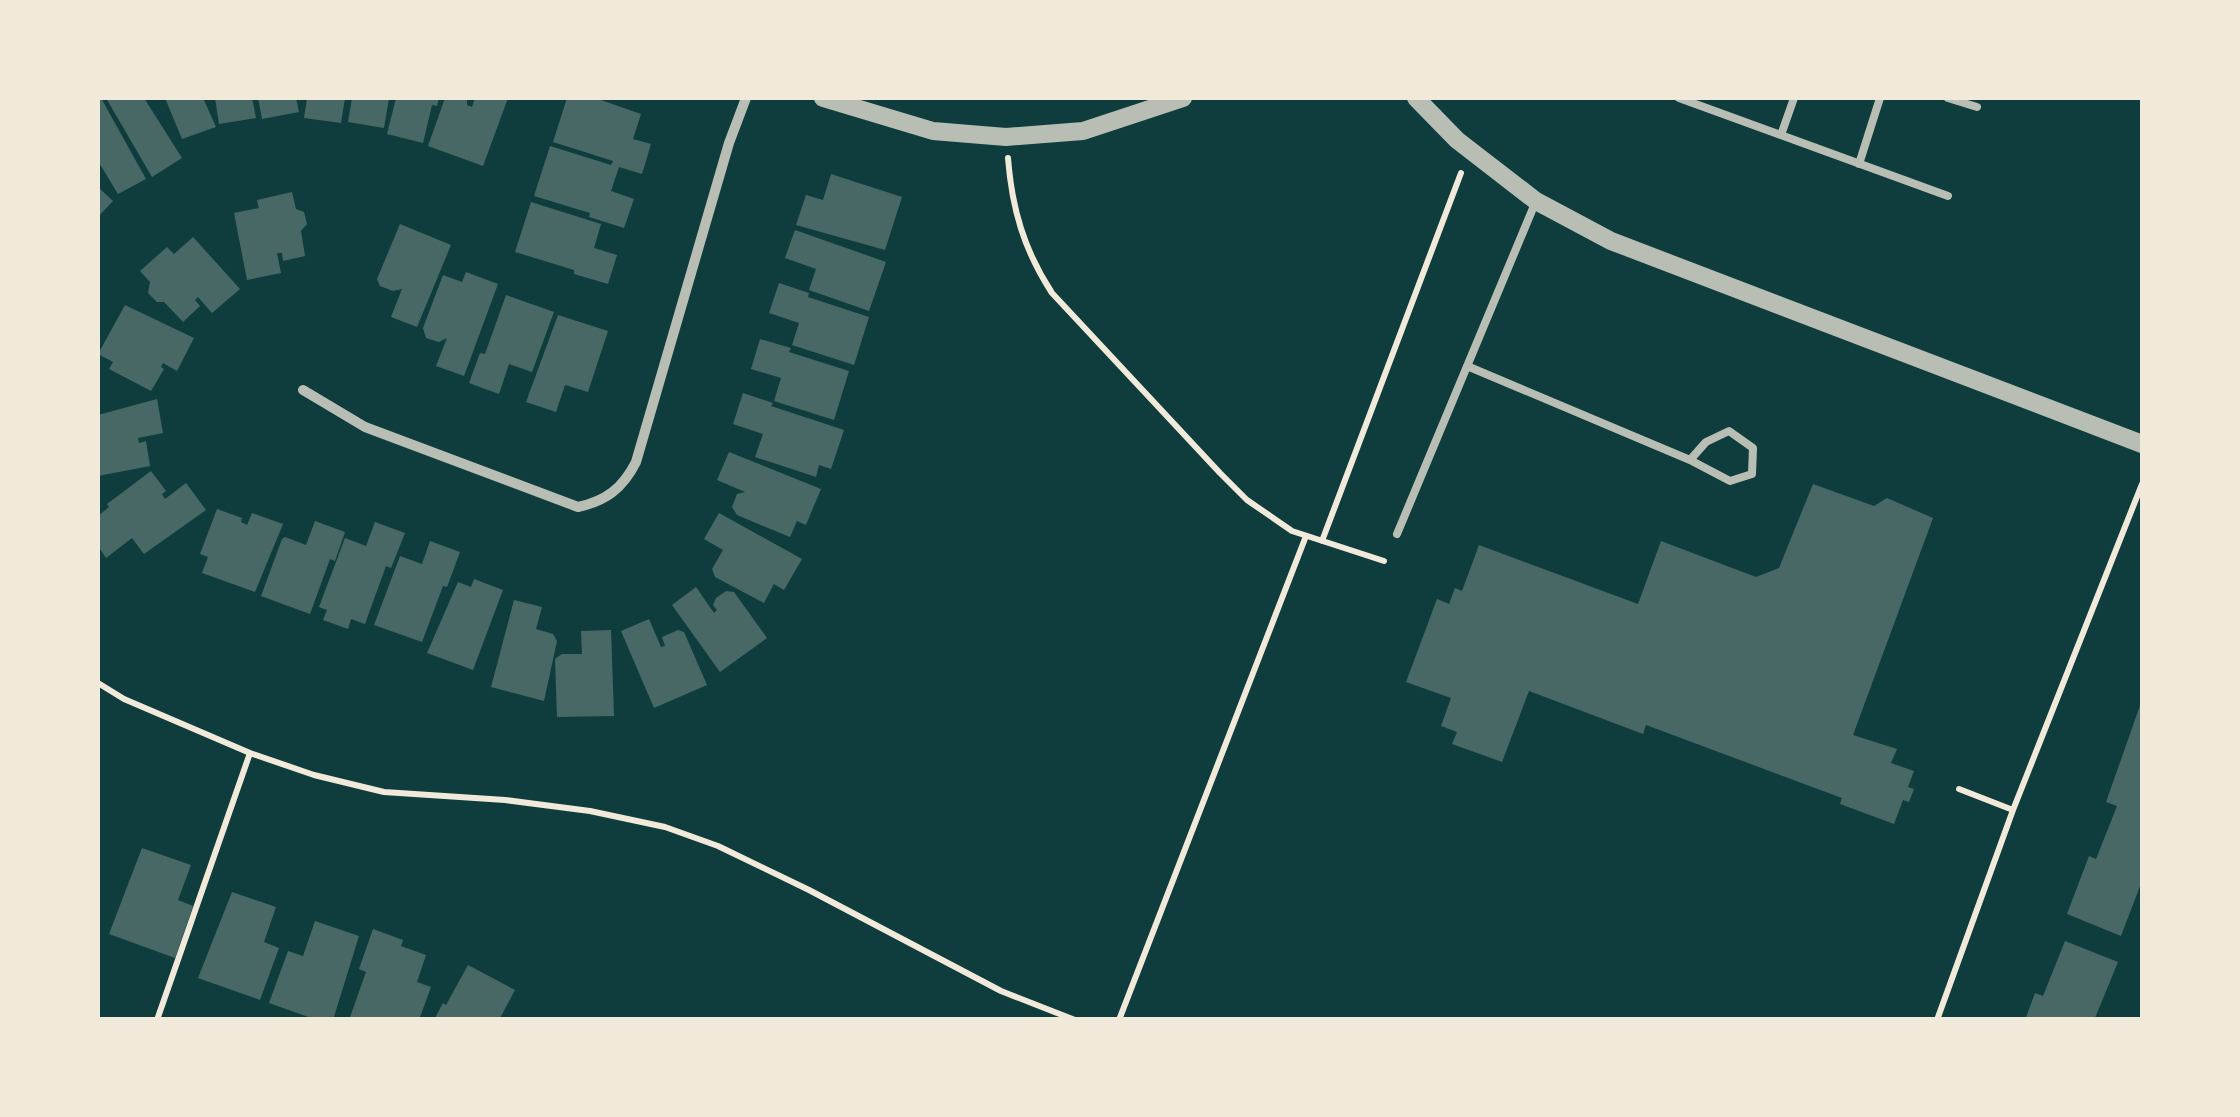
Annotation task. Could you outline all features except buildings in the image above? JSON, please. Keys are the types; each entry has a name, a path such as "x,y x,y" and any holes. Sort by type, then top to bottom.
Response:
{"street":[{"path":"303,390 365,427 578,506 609,495 636,462 729,142 746,98"},
{"path":"823,98 932,132 1006,137 1083,130 1182,98"},
{"path":"1416,98 1470,150 1536,201 1611,241 2142,444"}],"lane":[{"path":"1679,98 1948,196"},
{"path":"1715,111 1720,98"},
{"path":"1780,135 1794,98"},
{"path":"1859,164 1880,98"},
{"path":"1948,98 1977,107"},
{"path":"1397,534 1536,201"},
{"path":"1467,366 1690,460 1730,481 1752,474 1753,448 1729,431 1706,442 1690,460"}],"path":[{"path":"1006,137 1018,226 1052,293 1247,500 1306,536 1384,561"},
{"path":"1322,541 1470,150"},
{"path":"1937,1020 2014,810 2142,484"},
{"path":"1119,1020 1306,536"},
{"path":"98,683 124,699 250,753 314,775 384,792 504,800 590,811 665,827 718,846 1001,991 1075,1020"},
{"path":"157,1020 250,753"},
{"path":"1959,789 2014,810"}]}
